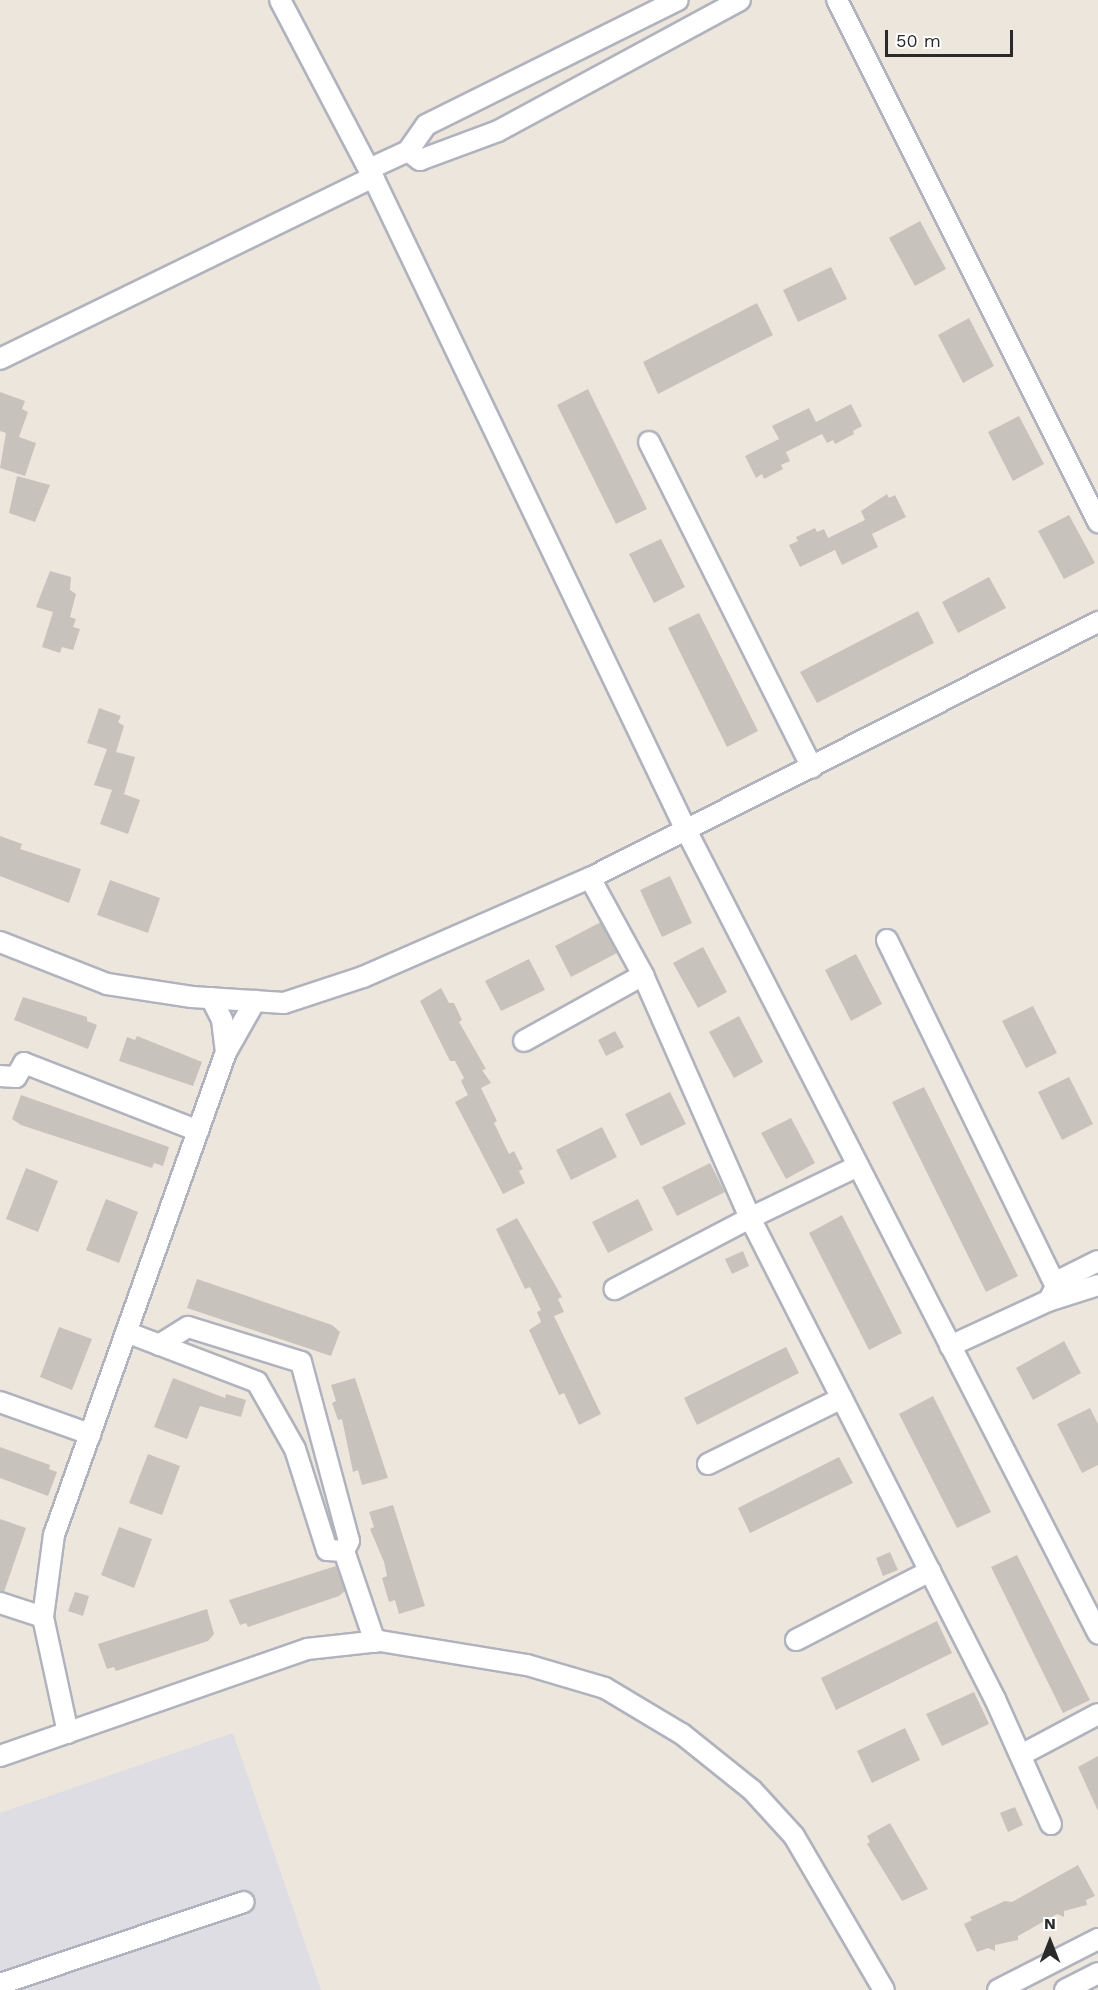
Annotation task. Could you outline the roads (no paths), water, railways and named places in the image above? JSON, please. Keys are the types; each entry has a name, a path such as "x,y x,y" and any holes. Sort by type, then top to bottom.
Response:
{"street":[{"path":"280,0 371,173 686,830 1098,1634"},
{"path":"0,359 371,173 408,151 426,125 678,0"},
{"path":"408,151 420,160 498,131 740,0"},
{"path":"837,0 1098,522"},
{"path":"649,442 812,767"},
{"path":"0,942 107,984 211,998 284,1003 363,977 590,878 1098,622"},
{"path":"590,878 643,975 750,1218 930,1570 1021,1755 1051,1824"},
{"path":"887,940 1052,1294"},
{"path":"524,1041 643,975"},
{"path":"211,998 222,1020 226,1052"},
{"path":"68,1732 43,1617 54,1535 226,1052 255,1001"},
{"path":"0,1076 16,1077 24,1063 198,1131"},
{"path":"615,1289 750,1218 858,1166"},
{"path":"1052,1294 1060,1280 1098,1260"},
{"path":"950,1346 1052,1294 1098,1285"},
{"path":"159,1345 188,1328 301,1362 349,1540 344,1551 375,1642"},
{"path":"126,1332 257,1382 295,1449 327,1550 344,1551"},
{"path":"708,1464 842,1398"},
{"path":"0,1402 90,1434"},
{"path":"796,1640 930,1570"},
{"path":"0,1603 43,1617"},
{"path":"0,1756 307,1649 375,1642 527,1665 605,1688 682,1734 752,1790 794,1836 884,1990"},
{"path":"1021,1755 1098,1714"},
{"path":"0,1984 244,1902"},
{"path":"998,1990 1098,1939"},
{"path":"1065,1990 1098,1973"}]}
